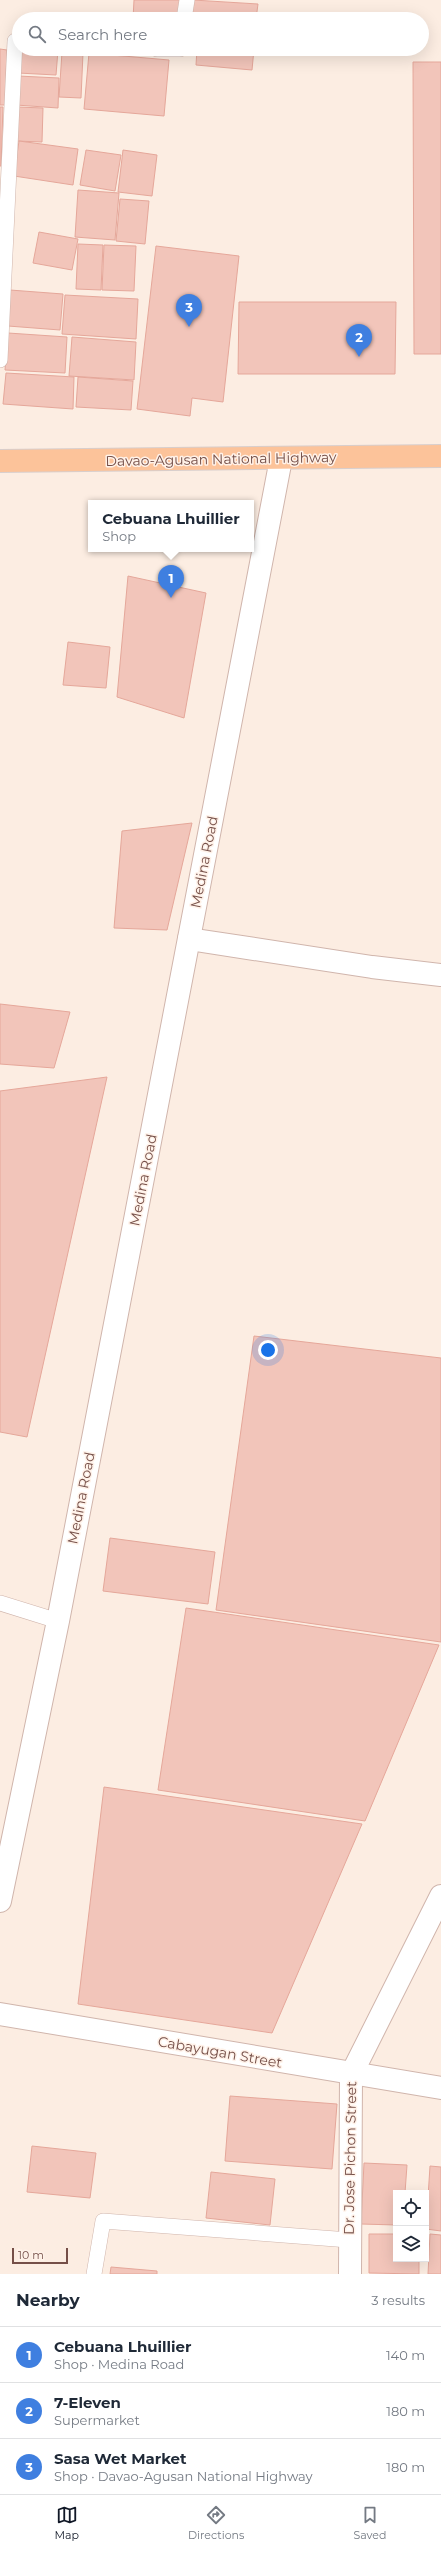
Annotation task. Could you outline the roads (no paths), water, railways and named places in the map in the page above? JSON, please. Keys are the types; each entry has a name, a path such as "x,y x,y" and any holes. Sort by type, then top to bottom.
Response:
{"main road":[{"name":"Davao-Agusan National Highway","path":"0,461 441,456"}],"street":[{"name":"Medina Road","path":"0,1901 58,1621 280,459"},
{"path":"189,939 372,967 441,975"},
{"name":"Dr. Jose Pichon Street","path":"350,2274 351,2075 441,1896"},
{"name":"Cabayugan Street","path":"0,2014 351,2075 441,2088"}],"lane":[{"path":"185,12 187,0"},
{"path":"0,360 14,56"},
{"path":"0,1603 58,1621"},
{"path":"94,2274 103,2221 349,2240"}],"place":[{"name":"Sasa Wet Market","path":"189,327"},
{"name":"7-Eleven","path":"359,357"},
{"name":"Cebuana Lhuillier","path":"171,598"}]}
